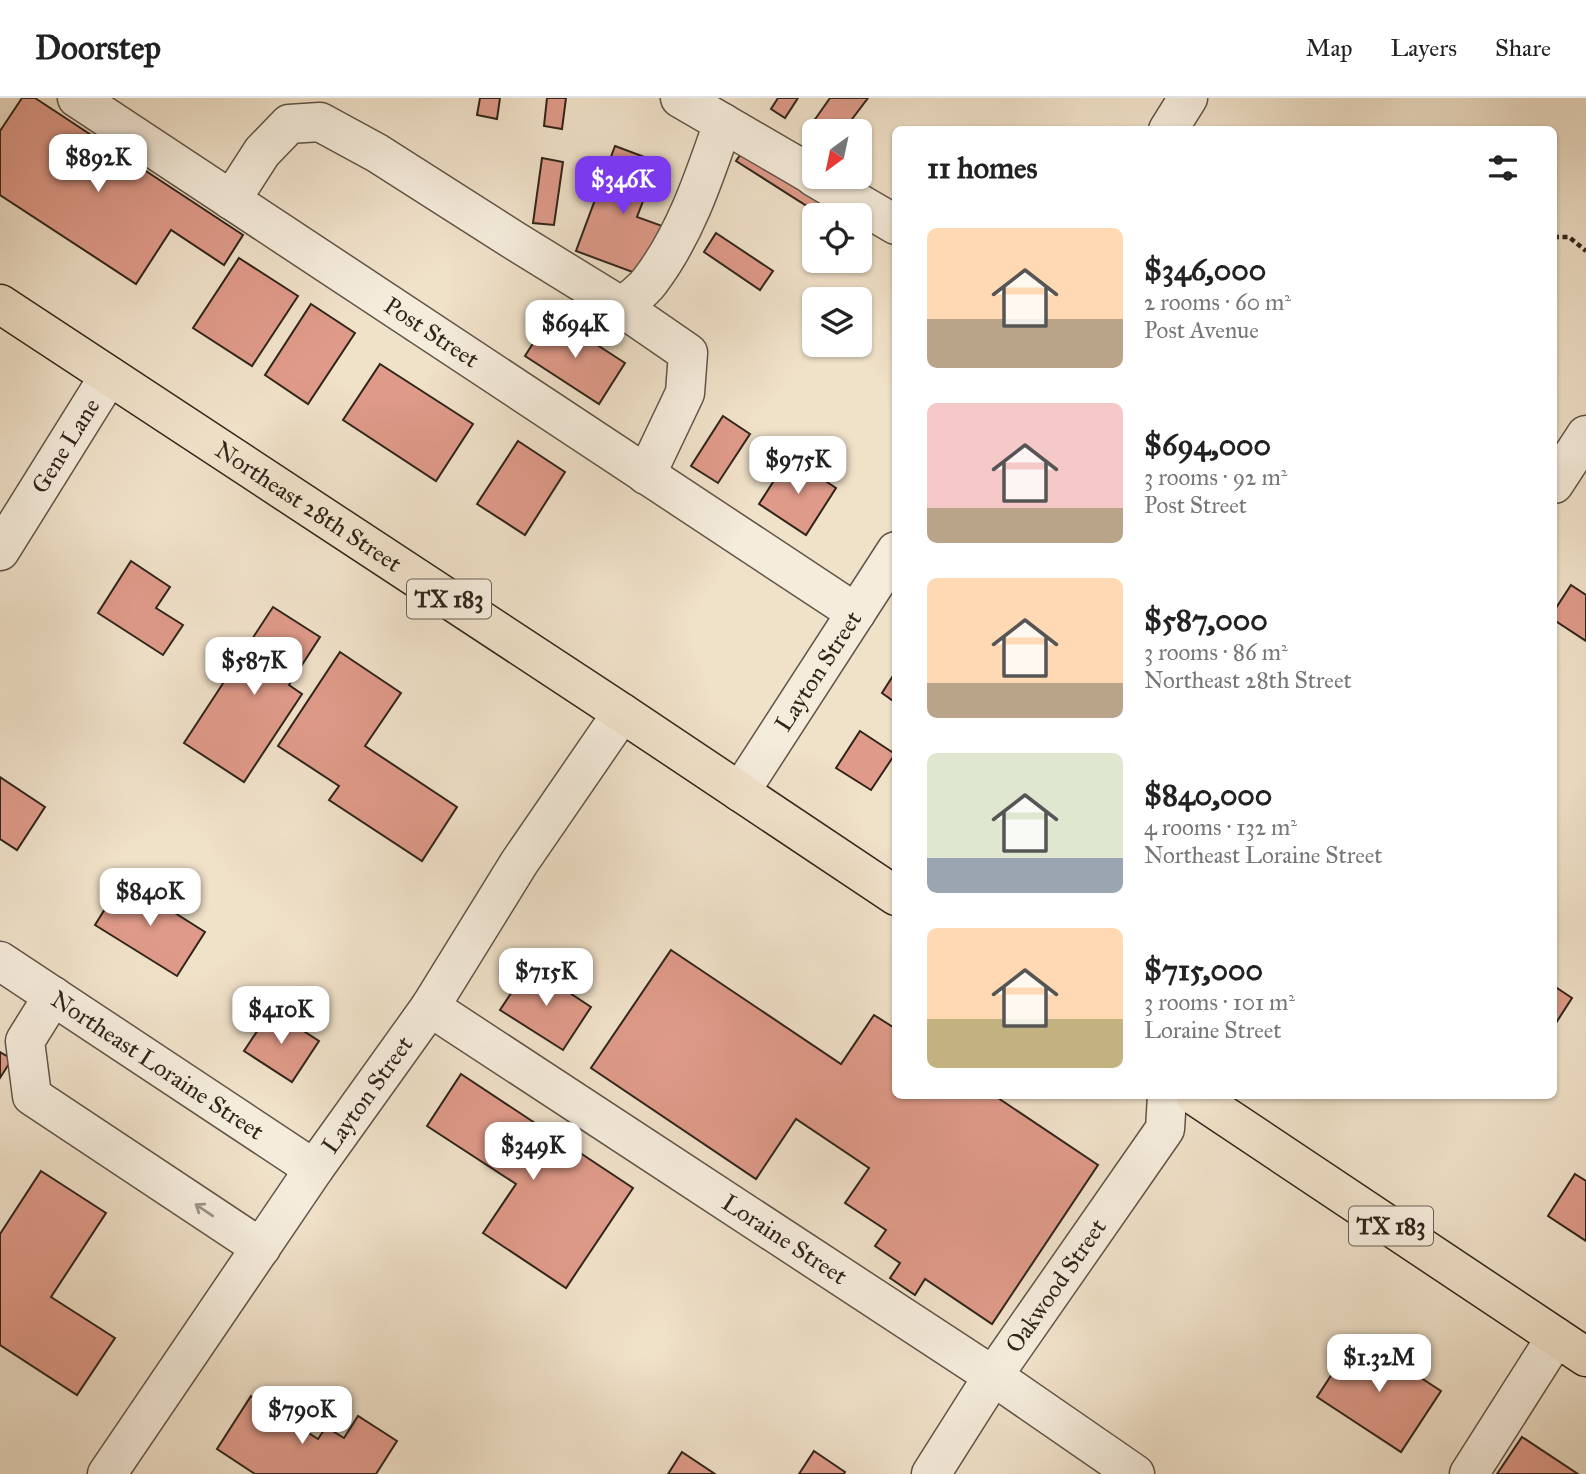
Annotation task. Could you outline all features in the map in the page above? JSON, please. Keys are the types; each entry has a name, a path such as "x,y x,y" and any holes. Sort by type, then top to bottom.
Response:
{"main road":[{"name":"Northeast 28th Street","path":"0,304 892,893"},
{"name":"TX 183","path":"1199,1099 1571,1347"}],"street":[{"name":"Post Street","path":"77,98 856,614"},
{"path":"680,98 802,170"},
{"path":"1170,126 1188,98"},
{"path":"231,200 262,152 289,124 320,122 377,153 622,307 688,353 685,393 646,475"},
{"path":"622,307 648,284 674,246 701,185 723,123"},
{"path":"834,189 892,223"},
{"name":"Gene Lane","path":"0,551 109,376"},
{"path":"1557,479 1586,435"},
{"name":"Layton Street","path":"740,792 892,557"},
{"name":"Layton Street","path":"107,1474 314,1169 430,1007 519,863 622,713"},
{"name":"Northeast Loraine Street","path":"0,961 314,1169"},
{"path":"53,996 25,1041 32,1096 261,1248"},
{"name":"Loraine Street","path":"430,1007 993,1376 1135,1474"},
{"name":"Oakwood Street","path":"931,1474 993,1376 1165,1129 1167,1099"},
{"path":"1469,1474 1571,1347"}],"path":[{"path":"1557,237 1569,237 1586,251"}],"building":[{"path":"22,98 35,98 243,235 224,265 171,230 136,284 0,195 0,131"},
{"path":"480,98 500,98 497,119 477,115"},
{"path":"547,98 566,98 562,129 544,126"},
{"path":"778,98 798,98 785,118 771,109"},
{"path":"830,98 868,98 852,119 815,119"},
{"path":"747,145 802,180 802,189 815,189 831,199 828,203 802,203 736,161"},
{"path":"615,146 658,162 637,217 665,227 646,277 576,251"},
{"path":"542,158 563,162 554,225 533,223"},
{"path":"716,233 773,271 760,290 704,252"},
{"path":"239,258 298,296 252,366 193,328"},
{"path":"311,304 355,333 308,404 265,375"},
{"path":"551,315 625,363 599,404 525,356"},
{"path":"380,364 473,424 436,481 343,420"},
{"path":"723,416 750,434 718,483 691,466"},
{"path":"518,441 565,472 525,535 477,504"},
{"path":"789,457 836,488 806,535 759,504"},
{"path":"131,561 170,587 156,608 183,625 163,655 98,613"},
{"path":"1571,585 1586,595 1586,641 1557,622 1557,606"},
{"path":"273,607 320,637 289,685 302,694 244,782 184,743"},
{"path":"340,652 401,693 365,746 457,807 422,861 329,800 339,786 278,746"},
{"path":"892,677 892,700 882,693"},
{"path":"860,731 892,752 892,758 871,790 836,768"},
{"path":"0,777 45,807 17,850 0,839"},
{"path":"123,880 205,932 177,976 95,925"},
{"path":"671,950 841,1064 874,1015 892,1026 892,1099 999,1099 1098,1165 992,1324 925,1279 915,1295 890,1278 900,1263 875,1246 886,1230 845,1203 869,1168 796,1119 756,1179 591,1068"},
{"path":"529,966 591,1007 563,1050 500,1010"},
{"path":"1557,988 1572,998 1557,1021"},
{"path":"271,1010 319,1041 292,1082 244,1051"},
{"path":"0,1052 12,1059 0,1078"},
{"path":"461,1074 633,1188 566,1288 483,1233 516,1184 427,1126"},
{"path":"41,1171 106,1213 51,1297 115,1338 77,1395 0,1345 0,1234"},
{"path":"1575,1174 1586,1181 1586,1241 1548,1216"},
{"path":"1357,1336 1441,1391 1401,1452 1317,1397"},
{"path":"251,1396 318,1439 326,1427 344,1438 358,1416 397,1441 376,1474 255,1474 217,1449"},
{"path":"1522,1437 1578,1474 1497,1474"},
{"path":"814,1451 845,1472 844,1474 799,1474"},
{"path":"682,1452 715,1474 668,1474"}]}
